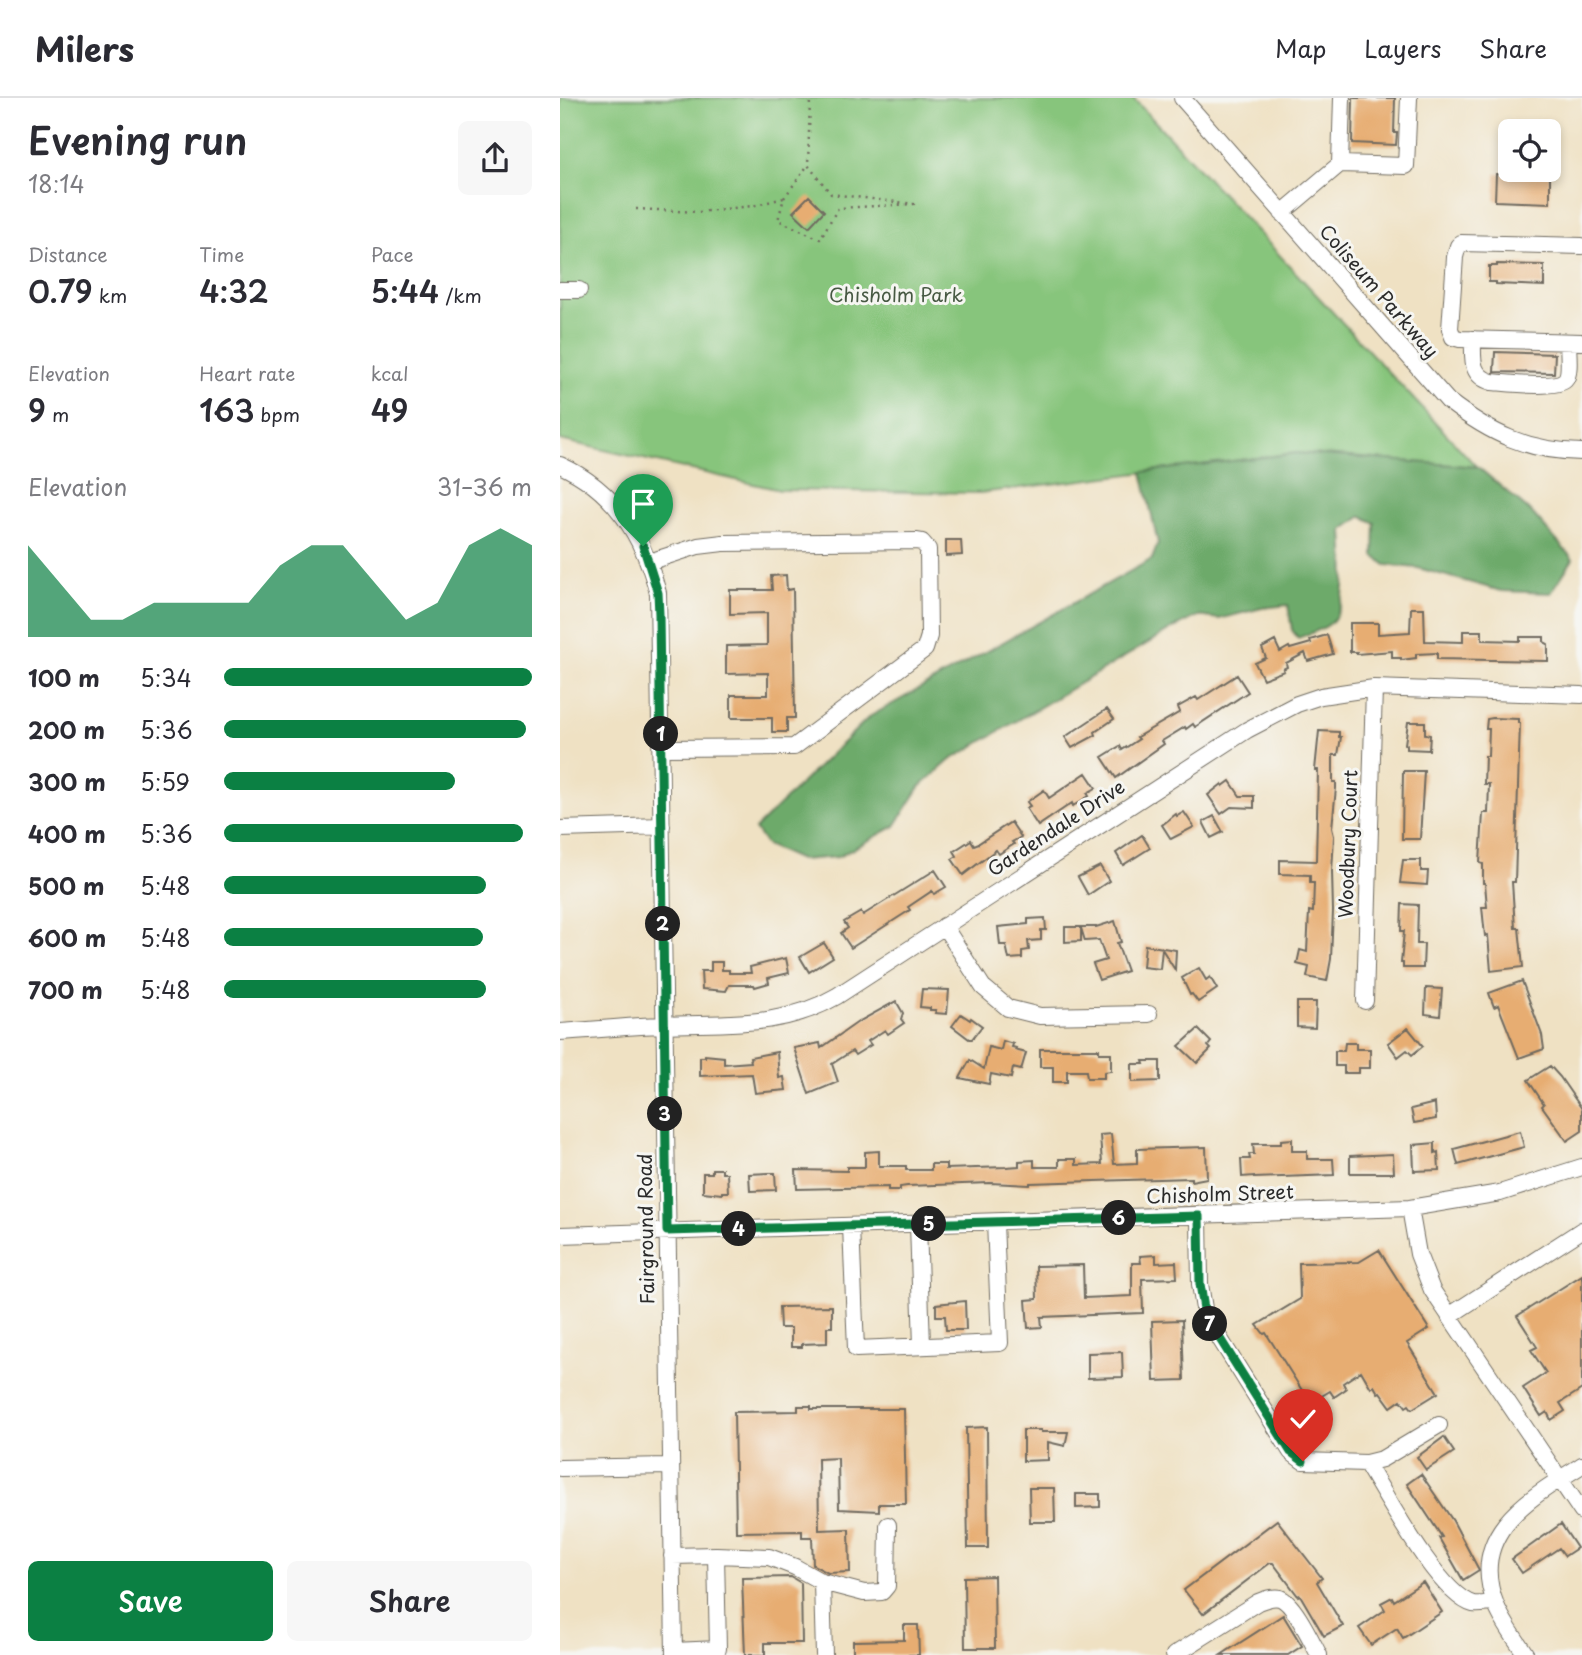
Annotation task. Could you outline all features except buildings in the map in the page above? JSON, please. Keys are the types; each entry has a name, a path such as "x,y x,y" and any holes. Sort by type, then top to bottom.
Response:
{"street":[{"name":"Coliseum Parkway","path":"1182,98 1448,401 1478,424 1506,437 1537,448 1582,452"},
{"path":"1340,164 1342,98"},
{"path":"1282,213 1340,164 1406,166 1409,98"},
{"path":"1473,339 1473,368 1483,380 1552,385 1563,382 1575,342 1453,337 1450,329 1455,257 1461,243 1582,246"},
{"path":"560,290 579,290"},
{"name":"Fairground Road","path":"560,466 588,480 620,509 633,528 649,562 658,593 674,1653"},
{"path":"649,562 698,546 723,543 916,541 922,542 928,549 929,636 925,649 794,747 661,748"},
{"name":"Gardendale Drive","path":"560,1032 754,1022 798,1014 837,996 1271,715 1321,696 1374,688 1582,695"},
{"name":"Woodbury Court","path":"1365,1001 1374,688"},
{"path":"560,829 662,826"},
{"path":"944,926 983,987 1008,1008 1040,1016 1149,1014"},
{"name":"Chisholm Street","path":"560,1236 1410,1208 1500,1193 1582,1168"},
{"path":"1410,1208 1422,1267 1432,1290 1582,1512"},
{"path":"1199,1216 1200,1284 1205,1315 1291,1452 1303,1461 1366,1463 1382,1459 1439,1425"},
{"path":"851,1226 856,1349 1000,1343 995,1222"},
{"path":"918,1224 922,1346"},
{"path":"1449,1317 1582,1230"},
{"path":"1366,1463 1437,1576 1456,1594 1473,1604 1495,1603"},
{"path":"1526,1655 1495,1603 1490,1582 1490,1560 1502,1528 1524,1503 1582,1465"},
{"path":"560,1468 670,1466"},
{"path":"672,1556 769,1557 822,1582 864,1593 882,1592 887,1587 888,1525"},
{"path":"674,1653 718,1650 716,1555"},
{"path":"822,1582 824,1655"},
{"path":"1174,1655 1270,1597 1281,1598 1290,1605 1319,1655"}],"path":[{"path":"808,165 831,194 914,204 838,208 820,239 778,220 784,198 808,165 810,98"},
{"path":"636,209 698,212 752,206 784,198"}],"green space":[{"name":"Chisholm Park","path":"560,98 1133,98 1477,467 1297,453 980,493 780,490 560,440"},
{"path":"1297,453 1478,467 1533,514 1573,559 1551,593 1501,591 1418,568 1386,565 1374,556 1375,523 1362,516 1343,530 1343,594 1335,617 1325,627 1298,638 1292,630 1288,605 1262,608 1219,619 1198,616 949,761 920,787 895,826 838,857 800,860 766,845 755,829 869,717 1152,559 1158,543 1142,472"}],"route":[{"path":"643,546 658,593 659,614 667,1231 1199,1216 1200,1284 1205,1315 1291,1452 1303,1461"}]}
